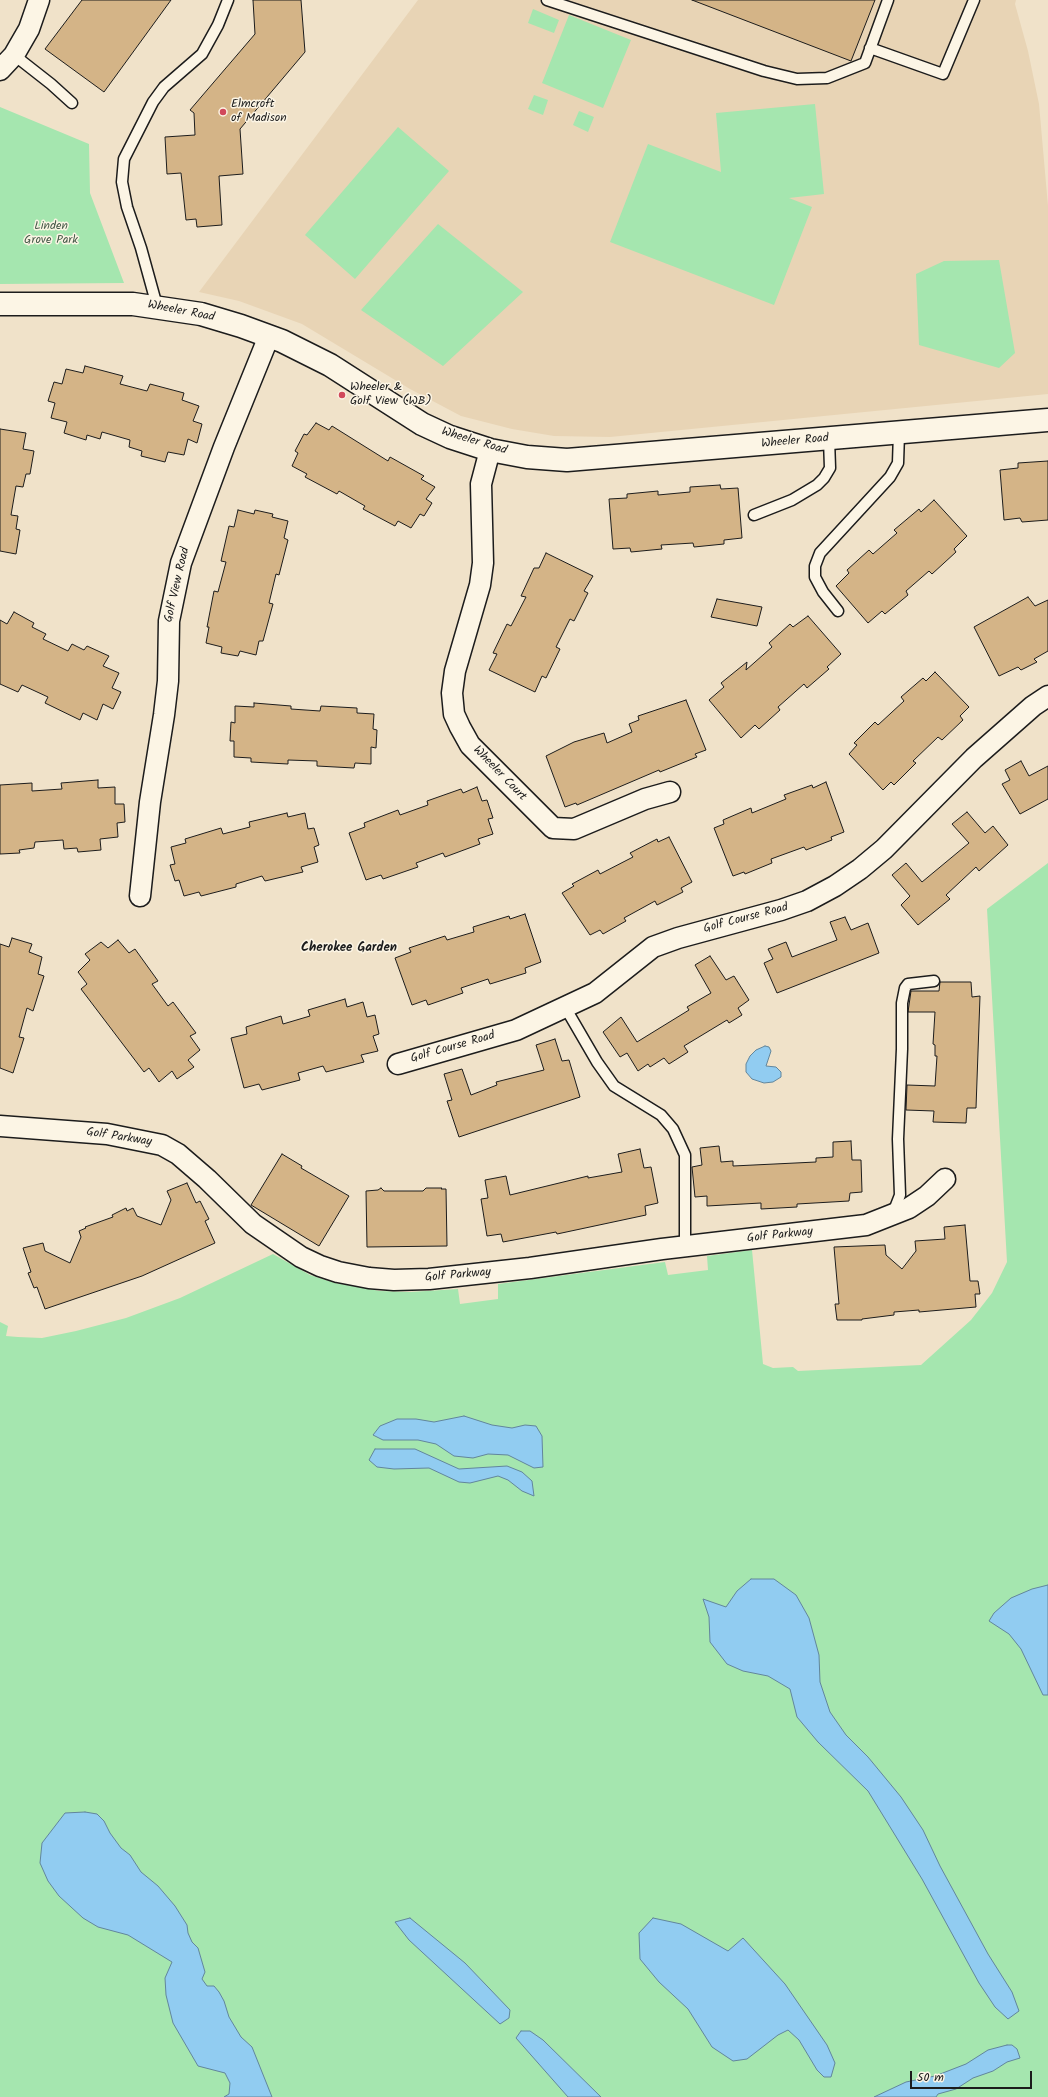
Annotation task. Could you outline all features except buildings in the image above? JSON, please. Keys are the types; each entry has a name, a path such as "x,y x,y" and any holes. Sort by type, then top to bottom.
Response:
{"street":[{"path":"0,70 14,55 29,29 39,0"},
{"name":"Wheeler Road","path":"0,304 109,303 157,306 201,314 269,336 330,365 422,424 450,437 490,450 527,457 567,460 1048,420"},
{"name":"Golf View Road","path":"140,896 150,802 168,681 169,621 181,564 219,460 269,336"},
{"name":"Wheeler Court","path":"490,450 480,484 483,563 480,585 455,671 452,692 454,714 460,727 470,746 552,828 574,829 645,799 670,792"},
{"name":"Golf Course Road","path":"398,1064 516,1030 595,993 653,947 678,938 782,910 807,901 835,886 860,869 884,849 974,758 1033,706 1048,696"},
{"name":"Golf Parkway","path":"0,1126 107,1134 162,1145 178,1154 207,1179 253,1224 301,1257 320,1266 369,1278 429,1279 530,1268 685,1246 849,1228 866,1225 891,1217 928,1196 945,1179"}],"lane":[{"path":"157,306 141,248 127,207 122,182 124,159 153,102 164,87 202,54 218,25 228,0"},
{"path":"547,0 764,71 797,79 827,78 865,63 888,0"},
{"path":"870,48 943,74 974,0"},
{"path":"14,55 52,84 72,104"},
{"path":"838,611 823,592 815,577 815,566 820,553 890,477 898,463 899,433"},
{"path":"754,515 792,500 817,485 824,478 830,468 829,439"},
{"path":"891,1217 897,1206 900,1195 898,1139 902,1048 902,1003 905,988 908,984 913,982 934,981"},
{"path":"565,1007 597,1062 614,1086 662,1115 673,1129 685,1156 685,1246"}],"shaded area":[{"path":"418,0 1016,0 1015,4 1028,51 1039,104 1048,206 1048,394 610,437 554,436 512,429 461,416 410,389 302,324 239,301 199,292"}],"green space":[{"path":"533,9 559,20 554,33 528,23"},
{"path":"569,15 631,40 603,108 542,83"},
{"path":"534,95 548,100 543,115 528,109"},
{"path":"815,104 824,194 789,198 812,207 774,305 610,242 648,144 721,172 716,113"},
{"name":"Linden Grove Park","path":"0,107 89,144 90,193 124,283 0,284"},
{"path":"579,111 594,117 588,132 573,125"},
{"path":"398,127 449,171 355,279 305,235"},
{"path":"438,224 523,292 443,366 361,310"},
{"path":"999,260 1015,353 999,368 919,345 916,274 944,261"},
{"path":"1048,863 1048,2097 0,2097 0,1322 8,1326 6,1336 42,1338 76,1331 126,1318 180,1298 273,1254 310,1275 335,1283 380,1291 410,1292 458,1289 460,1304 498,1299 498,1284 665,1262 668,1275 708,1270 707,1256 752,1250 763,1364 773,1368 793,1367 798,1371 921,1365 971,1320 992,1293 1007,1262 987,909"}],"water":[{"path":"765,1046 769,1047 771,1051 766,1066 776,1067 781,1072 781,1077 773,1082 764,1083 752,1079 746,1072 746,1064 750,1056 756,1050"},
{"path":"464,1416 492,1425 512,1428 525,1425 536,1426 542,1436 543,1467 534,1468 508,1455 488,1454 473,1458 454,1456 436,1444 418,1440 383,1440 373,1435 380,1426 397,1419 416,1419 434,1422"},
{"path":"375,1449 415,1449 459,1469 507,1466 522,1472 532,1481 534,1496 522,1491 508,1480 498,1476 470,1483 459,1482 429,1468 394,1469 377,1467 369,1460"},
{"path":"751,1579 774,1579 796,1595 809,1618 819,1655 820,1682 830,1712 846,1735 868,1757 901,1797 923,1830 940,1866 988,1954 1012,1992 1019,2011 1008,2019 995,2007 979,1983 922,1879 868,1791 818,1742 797,1717 790,1689 768,1676 743,1671 727,1664 710,1642 709,1617 703,1599 726,1607 737,1591"},
{"path":"1048,1585 1048,1695 1043,1695 1021,1649 1009,1634 989,1621 994,1613 1011,1598 1032,1589"},
{"path":"85,1812 97,1814 104,1821 110,1833 121,1848 130,1855 141,1872 158,1886 175,1906 187,1925 188,1933 192,1942 198,1948 205,1972 202,1979 207,1986 214,1986 219,1992 224,2001 229,2017 241,2037 252,2047 272,2097 224,2097 229,2094 230,2083 225,2073 198,2066 173,2023 166,1995 165,1978 172,1962 128,1935 98,1927 83,1918 59,1896 48,1881 40,1863 42,1843 65,1813"},
{"path":"410,1918 465,1963 510,2010 509,2018 500,2024 409,1940 395,1922"},
{"path":"653,1918 681,1924 728,1951 743,1938 785,1984 827,2045 835,2063 831,2077 824,2077 817,2070 799,2040 788,2030 778,2035 747,2059 733,2061 712,2047 688,2009 659,1982 640,1959 639,1933"},
{"path":"521,2031 530,2031 543,2040 601,2097 568,2097 516,2038"},
{"path":"1012,2045 1017,2049 1020,2058 1007,2062 993,2071 973,2078 956,2089 938,2094 936,2097 874,2097 906,2082 935,2076 966,2064 988,2050"}],"place":[{"name":"Elmcroft of Madison","path":"223,112"},
{"name":"Wheeler & Golf View (WB)","path":"342,395"}],"district":[{"name":"Cherokee Garden","path":"349,949"}]}
